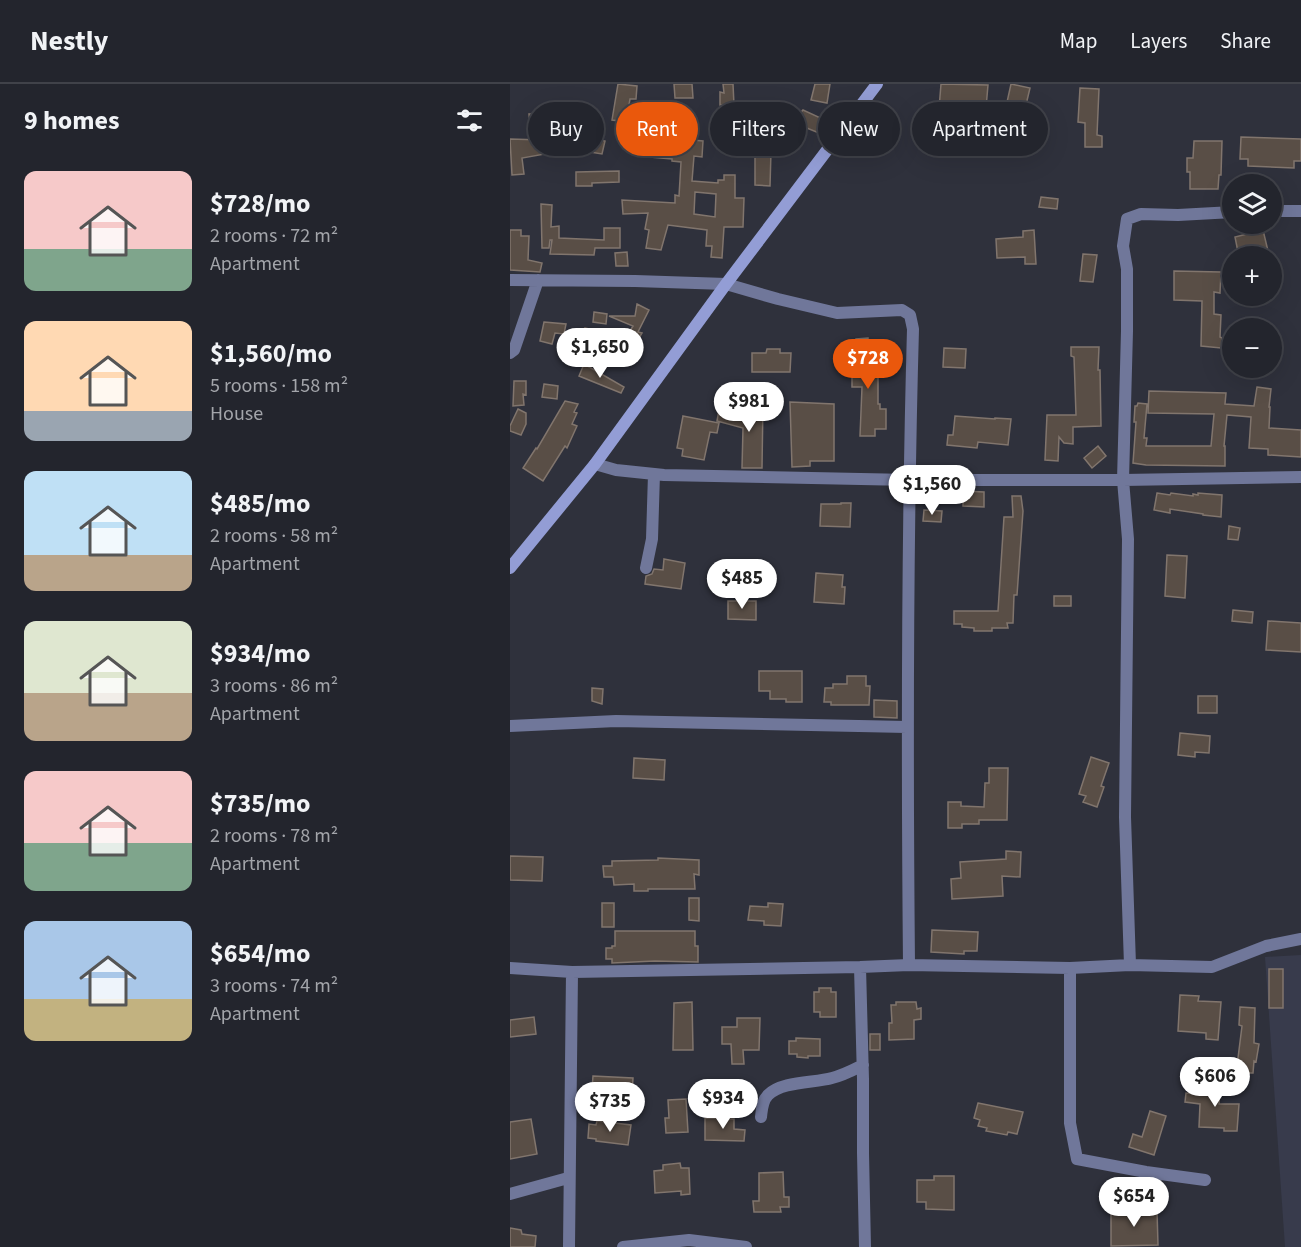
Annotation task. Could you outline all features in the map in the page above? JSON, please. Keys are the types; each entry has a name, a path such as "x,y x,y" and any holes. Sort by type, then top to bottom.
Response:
{"street":[{"path":"510,568 595,464 726,284 877,84"},
{"path":"1282,211 1301,211"},
{"path":"1130,965 1125,817 1128,539 1123,480 1127,331 1127,269 1124,246 1127,219 1141,214 1178,216 1222,213"},
{"path":"510,280 726,284 837,313 902,310 909,315 913,328 907,727 909,965"},
{"path":"510,353 514,350 538,280"},
{"path":"595,464 616,470 654,474 910,480 1301,477"},
{"path":"646,568 652,539 654,474"},
{"path":"510,726 616,721 907,727"},
{"path":"510,968 572,972 909,965 1070,968 1130,965 1212,967 1266,946 1301,939"},
{"path":"860,967 865,1247"},
{"path":"1070,968 1070,1123 1077,1160 1205,1179"},
{"path":"568,1247 572,972"},
{"path":"761,1117 762,1105 767,1095 779,1088 833,1078 863,1065"},
{"path":"510,1194 568,1178"},
{"path":"623,1247 689,1240 746,1247"}],"shaded area":[{"path":"1301,955 1301,1247 1285,1247 1265,957"}],"building":[{"path":"618,84 637,86 636,99 630,99 629,102 616,102 616,121 612,120"},
{"path":"674,84 692,84 693,98 675,98"},
{"path":"723,84 733,84 734,102 720,102 720,92 724,93"},
{"path":"815,84 830,84 827,102 811,100"},
{"path":"941,84 988,85 987,102 940,102"},
{"path":"1011,84 1030,88 1027,102 1007,102"},
{"path":"1080,88 1099,89 1097,135 1102,136 1102,147 1085,147 1085,123 1078,122"},
{"path":"806,111 818,117 818,133 806,128"},
{"path":"1241,137 1301,139 1301,161 1294,161 1294,168 1248,166 1248,159 1240,159"},
{"path":"510,139 528,140 528,156 534,156 522,158 524,174 512,175"},
{"path":"698,141 703,141 702,157 694,156 698,156"},
{"path":"1194,141 1222,141 1221,175 1219,175 1218,189 1190,189 1187,158 1193,158"},
{"path":"639,156 694,156 692,181 718,183 718,180 724,180 724,175 735,175 735,198 744,198 743,227 724,227 722,258 711,257 712,246 706,246 707,230 668,225 661,250 646,248 649,230 645,229 648,213 623,214 622,200 675,203 675,195 679,196 681,162 672,161 672,159","holes":["695,192 716,194 715,217 694,214"]},
{"path":"755,156 771,156 770,186 755,185"},
{"path":"619,171 619,182 576,186 576,172"},
{"path":"1041,197 1058,199 1057,209 1039,207"},
{"path":"541,204 552,205 551,227 559,226 559,238 604,240 604,228 620,228 620,248 595,248 594,255 550,254 552,240 550,240 549,248 542,248"},
{"path":"510,230 521,230 521,236 529,236 528,260 542,263 540,272 510,270"},
{"path":"1034,230 1036,264 1025,264 1025,257 997,258 996,239 1023,237 1023,231"},
{"path":"1264,234 1267,246 1237,246 1235,237"},
{"path":"627,252 628,266 616,266 615,253"},
{"path":"1083,254 1097,255 1093,282 1080,281"},
{"path":"1174,271 1221,272 1220,293 1214,292 1214,314 1221,315 1221,348 1201,346 1202,301 1174,300"},
{"path":"637,304 649,310 638,332 642,333 629,355 619,349 633,326 609,316 635,316"},
{"path":"594,312 607,314 606,324 593,322"},
{"path":"544,322 566,324 564,334 555,333 552,344 540,341"},
{"path":"585,328 598,331 594,344 582,341"},
{"path":"868,338 868,350 872,350 872,363 878,363 878,404 880,404 880,409 886,409 886,429 875,429 875,436 860,436 862,387 852,387 852,371 857,371 856,339"},
{"path":"1071,347 1099,347 1101,426 1073,427 1073,444 1064,443 1059,437 1058,461 1045,460 1047,415 1076,415 1074,357 1071,356"},
{"path":"944,348 966,349 965,368 943,367"},
{"path":"767,349 780,349 780,353 791,353 790,372 752,372 752,353 766,353"},
{"path":"584,364 624,387 621,393 579,376"},
{"path":"514,381 526,381 526,395 523,394 524,405 513,406"},
{"path":"544,384 558,386 557,399 542,397"},
{"path":"1257,387 1271,389 1269,428 1301,430 1301,457 1268,455 1268,449 1249,448 1251,417 1227,415 1225,466 1133,463 1135,406 1138,403 1147,404 1144,438 1147,438 1146,446 1211,446 1214,414 1148,413 1149,391 1226,393 1225,404 1254,406"},
{"path":"565,401 578,404 572,424 577,426 567,448 565,446 543,481 523,468"},
{"path":"745,402 763,402 762,468 742,468 743,428 717,421 719,410 745,417"},
{"path":"790,402 834,404 834,461 810,461 810,466 792,467"},
{"path":"518,409 526,413 526,424 521,435 510,431"},
{"path":"683,416 719,423 717,433 710,432 704,460 682,456 683,449 677,448"},
{"path":"955,416 1011,419 1008,445 978,442 977,448 947,445 948,435 953,435"},
{"path":"1098,446 1106,456 1092,468 1084,458"},
{"path":"963,491 984,492 984,507 963,506"},
{"path":"1157,493 1193,496 1198,493 1222,495 1221,517 1170,509 1170,513 1154,510"},
{"path":"1012,496 1021,496 1023,511 1013,623 1007,623 1008,628 992,628 992,631 974,631 974,628 954,624 954,611 998,611 1004,517 1013,517"},
{"path":"851,503 850,527 820,526 821,504"},
{"path":"924,510 942,511 941,522 923,521"},
{"path":"1229,526 1240,528 1238,540 1228,539"},
{"path":"1167,555 1187,556 1185,598 1165,596"},
{"path":"664,559 685,563 681,589 645,584 646,576 652,574 654,569 663,570"},
{"path":"816,573 843,575 844,604 814,602"},
{"path":"1054,596 1071,596 1071,606 1054,606"},
{"path":"728,601 756,601 756,620 728,619"},
{"path":"1233,610 1253,612 1252,623 1232,621"},
{"path":"1268,621 1301,623 1301,652 1266,650"},
{"path":"759,671 802,671 802,702 770,699 770,691 759,691"},
{"path":"847,676 866,676 866,686 870,686 869,705 831,705 831,702 824,702 825,688 833,688 833,684 847,684"},
{"path":"592,688 603,689 602,704 592,701"},
{"path":"1198,696 1217,696 1217,713 1198,713"},
{"path":"874,700 897,701 897,718 874,717"},
{"path":"1180,733 1210,736 1209,753 1195,752 1195,757 1178,755"},
{"path":"1091,757 1109,763 1097,807 1083,802 1086,796 1079,794"},
{"path":"634,758 665,760 664,780 633,778"},
{"path":"989,768 1008,768 1007,820 979,820 979,824 962,824 962,828 948,828 948,802 961,802 961,806 984,807 985,783 989,783"},
{"path":"1006,851 1021,852 1020,877 1002,876 1003,896 952,899 951,879 961,878 960,862 1006,859"},
{"path":"510,856 543,857 542,881 510,880"},
{"path":"658,858 699,860 699,875 694,874 695,889 634,891 634,884 614,885 613,877 604,877 603,866 612,866 612,861 658,860"},
{"path":"689,898 699,898 699,921 689,920"},
{"path":"602,903 614,903 614,927 602,927"},
{"path":"768,903 783,904 781,926 764,925 764,921 748,920 750,906 768,907"},
{"path":"932,930 978,932 977,951 964,951 964,954 931,952"},
{"path":"615,931 695,931 698,962 612,963 612,959 606,959 606,948 615,946"},
{"path":"1269,969 1283,969 1283,1008 1269,1008"},
{"path":"819,988 831,988 831,992 836,992 836,1017 820,1017 820,1012 814,1012 814,992 819,992"},
{"path":"1180,995 1199,996 1198,1001 1221,1002 1218,1040 1206,1039 1206,1033 1178,1031"},
{"path":"692,1002 693,1050 673,1050 674,1003"},
{"path":"896,1002 916,1002 917,1009 921,1008 921,1019 914,1020 914,1039 889,1040 889,1023 892,1023 891,1005 896,1005"},
{"path":"1240,1007 1255,1008 1254,1043 1259,1044 1253,1073 1237,1073 1242,1026 1239,1025"},
{"path":"534,1017 536,1034 510,1037 510,1020"},
{"path":"737,1018 760,1018 759,1050 743,1050 744,1064 732,1064 731,1044 722,1044 722,1027 737,1027"},
{"path":"870,1034 880,1034 880,1050 870,1050"},
{"path":"796,1038 820,1039 820,1056 808,1056 808,1058 789,1054 789,1041 796,1041"},
{"path":"593,1076 633,1078 632,1094 625,1093 625,1096 598,1094 598,1090 592,1089"},
{"path":"1206,1078 1220,1078 1219,1104 1239,1104 1237,1131 1199,1127 1200,1104 1185,1102 1186,1093 1206,1095"},
{"path":"686,1099 688,1132 666,1133 665,1118 669,1118 668,1100"},
{"path":"978,1103 1023,1112 1017,1134 1008,1132 1007,1135 986,1131 987,1128 978,1126 980,1120 974,1118"},
{"path":"1150,1111 1166,1116 1154,1155 1129,1147 1133,1134 1142,1137"},
{"path":"705,1118 734,1119 734,1129 745,1130 744,1141 705,1140"},
{"path":"531,1119 537,1154 510,1159 510,1122"},
{"path":"597,1121 631,1125 628,1145 588,1138 589,1124 596,1125"},
{"path":"680,1163 681,1168 689,1168 690,1194 681,1195 681,1191 655,1193 654,1171 663,1170 663,1165"},
{"path":"783,1172 784,1197 789,1197 789,1207 780,1207 781,1212 754,1212 753,1201 759,1201 759,1173"},
{"path":"934,1176 954,1176 954,1210 926,1209 926,1202 917,1202 917,1180 934,1180"},
{"path":"1111,1210 1157,1210 1158,1245 1111,1246"},
{"path":"510,1228 521,1230 522,1234 536,1236 535,1247 510,1247"}]}
